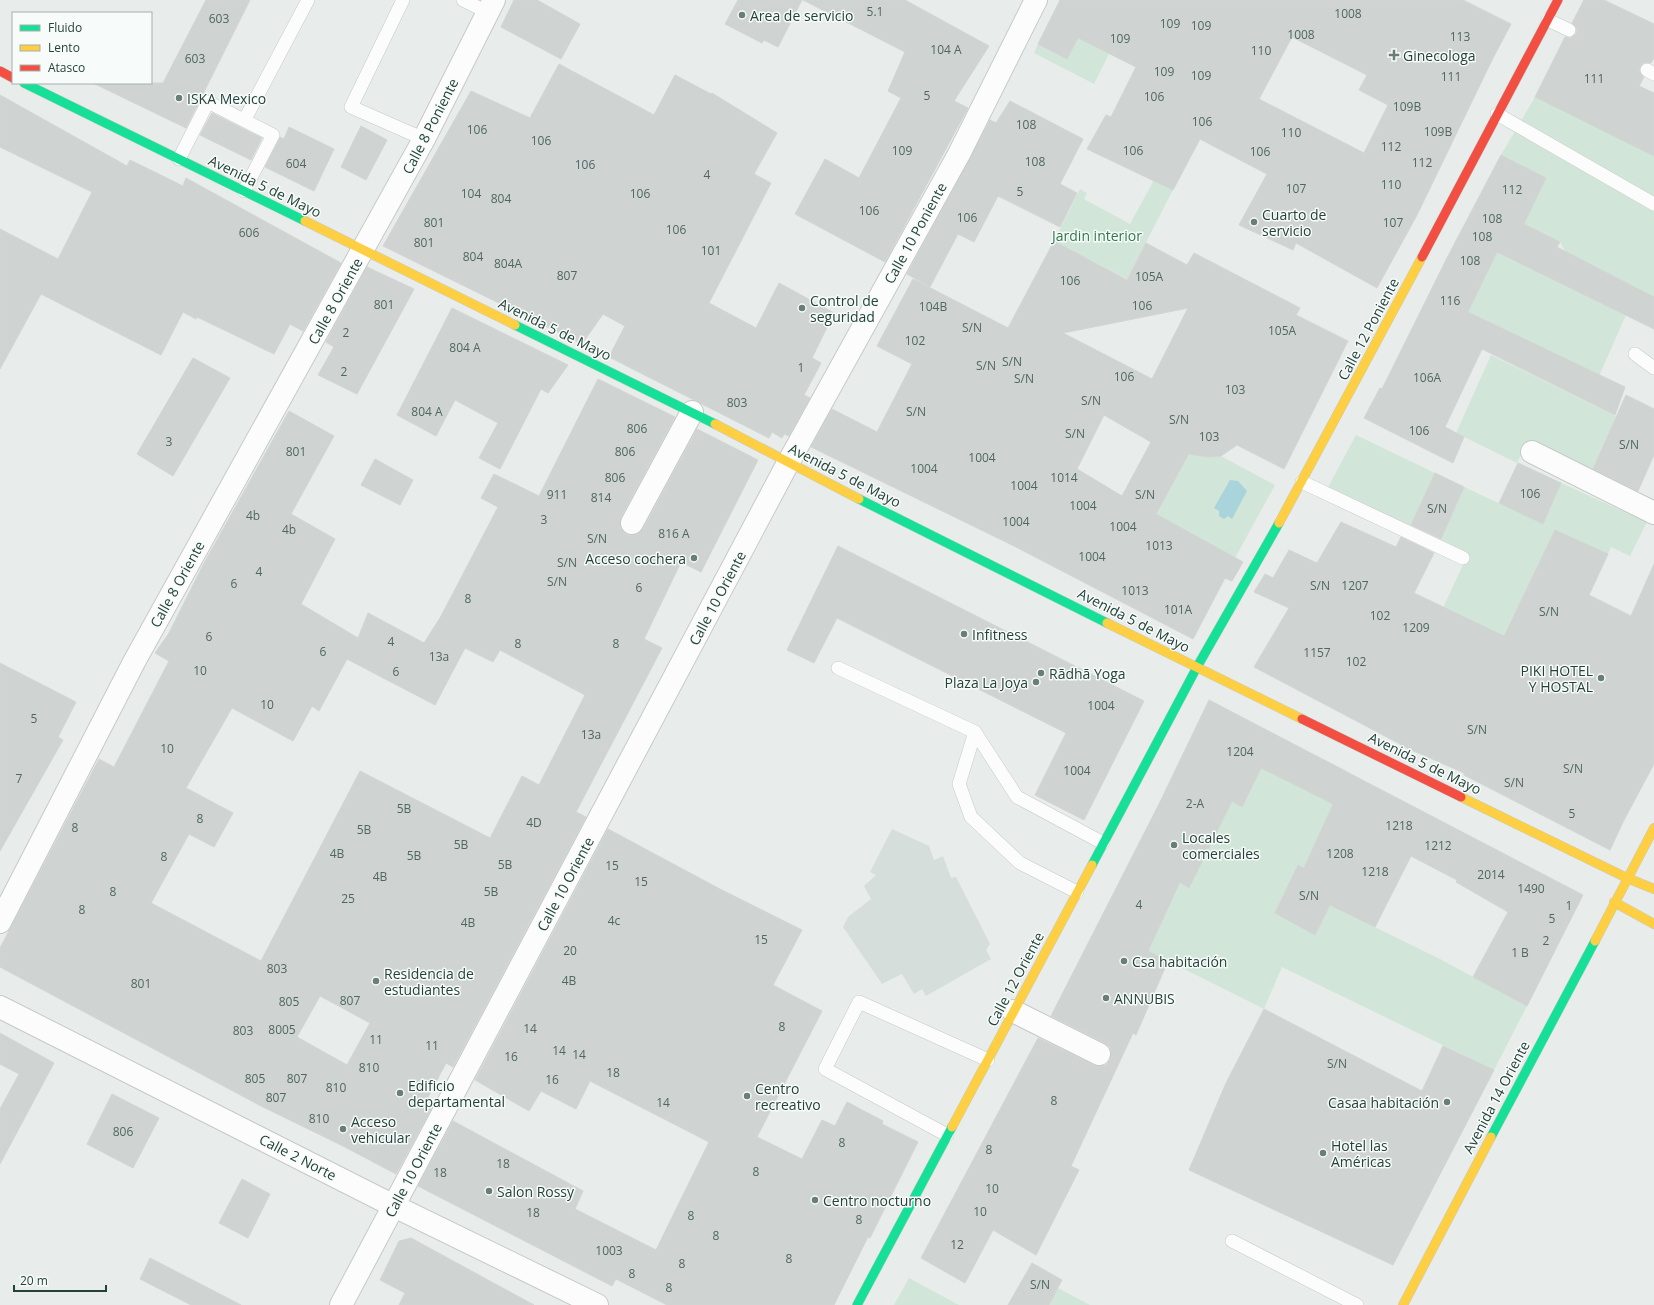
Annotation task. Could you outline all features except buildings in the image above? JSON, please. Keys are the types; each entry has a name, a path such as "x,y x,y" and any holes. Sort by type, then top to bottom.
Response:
{"main road":[{"name":"Calle 12 Poniente","path":"1197,667 1302,482 1558,0"},
{"path":"0,71 12,77"},
{"name":"Avenida 5 de Mayo","path":"26,84 692,412 788,463 1197,667 1627,878 1654,889"},
{"name":"Calle 12 Oriente","path":"857,1305 1197,667"},
{"name":"Avenida 14 Oriente","path":"1403,1305 1654,828"},
{"path":"1614,902 1654,924"}],"street":[{"name":"Calle 10 Poniente","path":"788,463 959,154 1036,0"},
{"name":"Calle 8 Poniente","path":"363,250 424,139 490,6"},
{"name":"Calle 8 Oriente","path":"0,922 134,662 363,250"},
{"path":"632,523 692,412"},
{"path":"1532,452 1654,513"},
{"name":"Calle 10 Oriente","path":"341,1305 788,463"},
{"name":"Calle 2 Norte","path":"0,1007 394,1206 597,1305"},
{"path":"1014,1011 1099,1054"}],"lane":[{"path":"245,119 308,0"},
{"path":"403,0 351,107 424,139"},
{"path":"463,0 490,6"},
{"path":"1548,20 1569,30"},
{"path":"179,159 208,102 245,119 273,135 244,191"},
{"path":"1497,114 1654,204"},
{"path":"1635,354 1654,368"},
{"path":"1302,482 1463,558"},
{"path":"838,668 975,732 1017,797 1103,843"},
{"path":"975,732 959,784 971,817 1020,863 1077,892"},
{"path":"947,1135 825,1069 859,1002 988,1060"},
{"path":"1232,1241 1357,1305"}],"shaded area":[{"path":"892,829 929,846 934,860 943,856 951,878 956,877 990,944 986,950 991,959 926,996 922,989 914,994 902,974 882,984 843,927 848,917 871,899 864,886 876,875 870,872"}],"green space":[{"path":"1078,38 1109,54 1094,84 1034,53 1038,44 1067,59"},
{"path":"1535,97 1654,156 1654,297 1565,251 1560,242 1524,224 1546,178 1501,155"},
{"name":"Jardin interior","path":"1154,180 1173,190 1127,279 1054,241 1080,189 1087,193 1084,199 1130,224"},
{"path":"1497,252 1626,315 1599,376 1468,312"},
{"path":"1491,355 1616,416 1592,471 1528,441 1517,463 1456,433"},
{"path":"1356,435 1435,473 1409,529 1327,489"},
{"path":"1191,452 1208,457 1221,456 1275,485 1235,558 1156,514"},
{"path":"1561,483 1647,522 1630,556 1611,547 1608,554 1555,530 1500,643 1443,608 1467,556 1439,543 1464,487 1543,524"},
{"path":"1325,760 1347,771 1322,828 1315,873 1298,865 1275,913 1315,934 1330,905 1440,959 1527,1006 1494,1070 1282,967 1264,1009 1148,951 1180,882 1189,887 1232,801 1242,807 1261,767 1308,792"},
{"path":"909,1278 959,1305 894,1305"},
{"path":"1058,1288 1090,1305 1049,1305"}],"water":[{"path":"1230,480 1238,481 1247,491 1232,519 1228,516 1224,519 1219,516 1219,511 1214,508"}],"traffic: fast":[{"path":"26,84 305,221"},
{"path":"515,325 715,424"},
{"path":"859,499 1107,623"},
{"path":"1092,865 1197,667 1279,523"},
{"path":"1491,1137 1595,941"},
{"path":"857,1305 952,1127"}],"traffic: slow":[{"path":"305,221 515,325"},
{"path":"1279,523 1422,257"},
{"path":"715,424 859,499"},
{"path":"1107,623 1302,719"},
{"path":"1461,797 1627,878 1654,889"},
{"path":"1595,941 1654,828"},
{"path":"952,1127 1092,865"},
{"path":"1614,902 1654,924"},
{"path":"1403,1305 1491,1137"}],"traffic: jam":[{"path":"1422,257 1558,0"},
{"path":"0,71 12,77"},
{"path":"1302,719 1461,797"}],"place":[{"name":"Area de servicio","path":"742,15"},
{"name":"Ginecologa","path":"1394,55"},
{"name":"ISKA Mexico","path":"179,98"},
{"name":"Cuarto de servicio","path":"1254,222"},
{"name":"Control de seguridad","path":"802,308"},
{"name":"Acceso cochera","path":"694,558"},
{"name":"Infitness","path":"964,634"},
{"name":"Rādhā Yoga","path":"1041,673"},
{"name":"PIKI HOTEL Y HOSTAL","path":"1601,678"},
{"name":"Plaza La Joya","path":"1036,682"},
{"name":"Locales comerciales","path":"1174,845"},
{"name":"Csa habitación","path":"1124,961"},
{"name":"Residencia de estudiantes","path":"376,981"},
{"name":"ANNUBIS","path":"1106,998"},
{"name":"Edificio departamental","path":"400,1093"},
{"name":"Centro recreativo","path":"747,1096"},
{"name":"Casaa habitación","path":"1447,1102"},
{"name":"Acceso vehicular","path":"343,1129"},
{"name":"Hotel las Américas","path":"1323,1153"},
{"name":"Salon Rossy","path":"489,1191"},
{"name":"Centro nocturno","path":"815,1200"}]}
